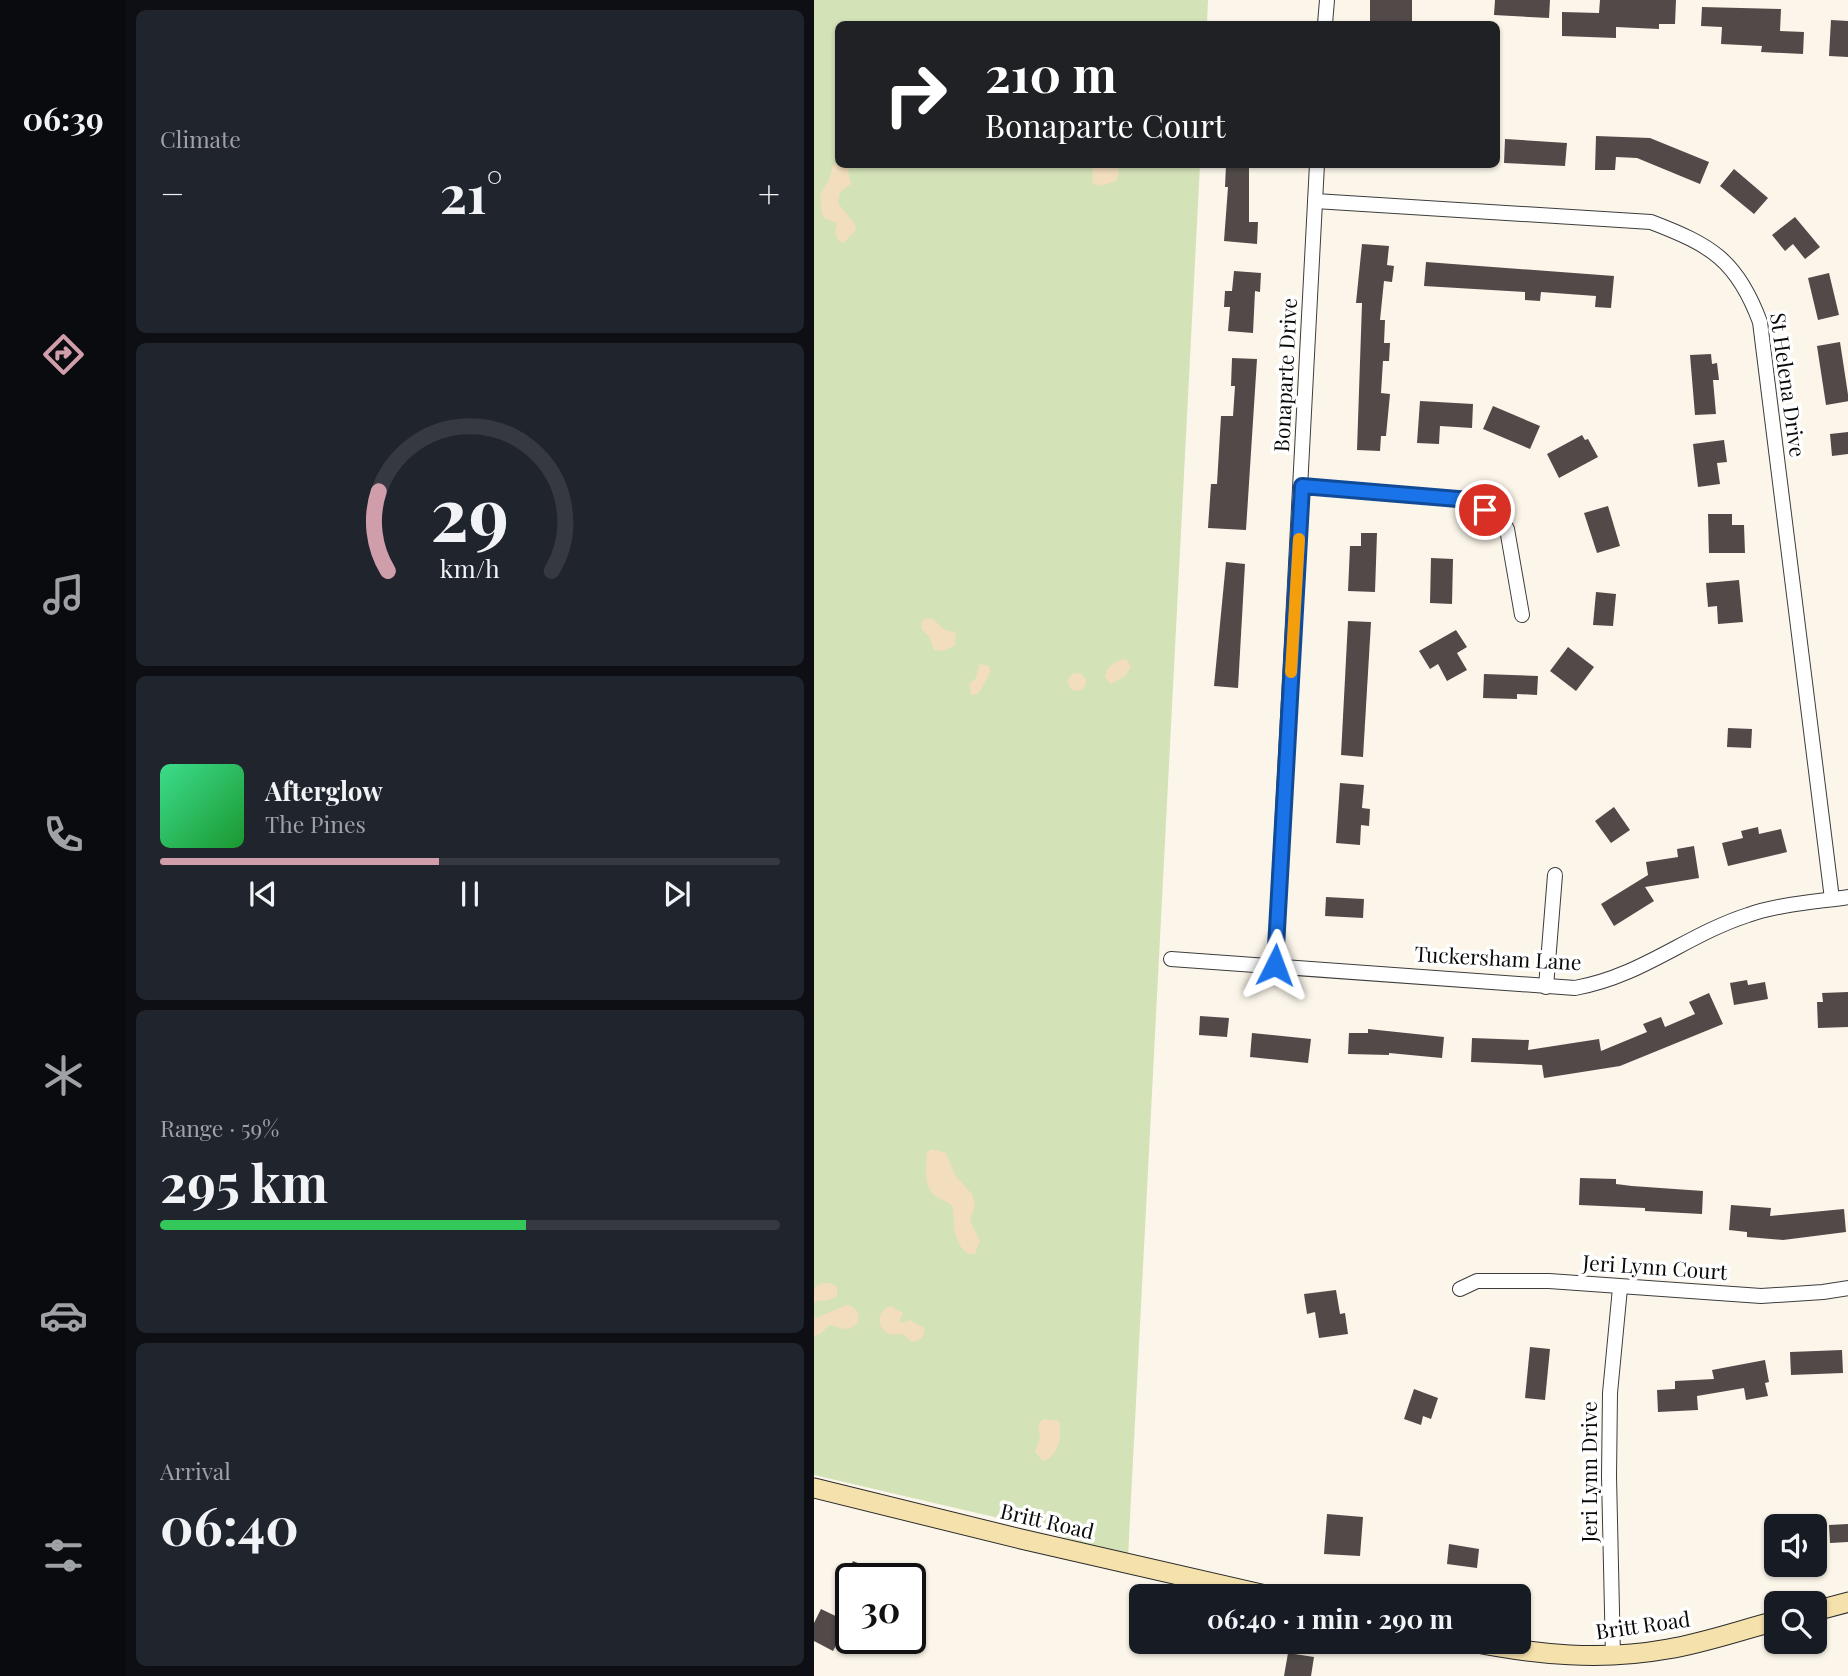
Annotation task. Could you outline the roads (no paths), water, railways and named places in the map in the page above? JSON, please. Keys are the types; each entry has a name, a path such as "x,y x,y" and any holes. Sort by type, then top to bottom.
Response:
{"street":[{"path":"1326,21 1327,0"},
{"name":"Bonaparte Drive","path":"1275,965 1317,168"},
{"name":"St Helena Drive","path":"1315,201 1651,222 1696,239 1730,265 1752,301 1760,322 1832,900"},
{"path":"1302,486 1470,500 1501,519 1508,529 1522,615"},
{"path":"1547,987 1555,875"},
{"name":"Tuckersham Lane","path":"1171,959 1575,988 1603,983 1641,967 1746,915 1848,897"},
{"name":"Jeri Lynn Court","path":"1460,1289 1477,1280 1549,1281 1761,1296 1823,1293 1848,1288"},
{"name":"Jeri Lynn Drive","path":"1613,1656 1610,1393 1620,1287"},
{"name":"Britt Road","path":"814,1488 1218,1584"},
{"path":"1827,1608 1848,1602"},
{"name":"Britt Road","path":"1531,1652 1613,1656 1669,1649 1764,1624"}]}
